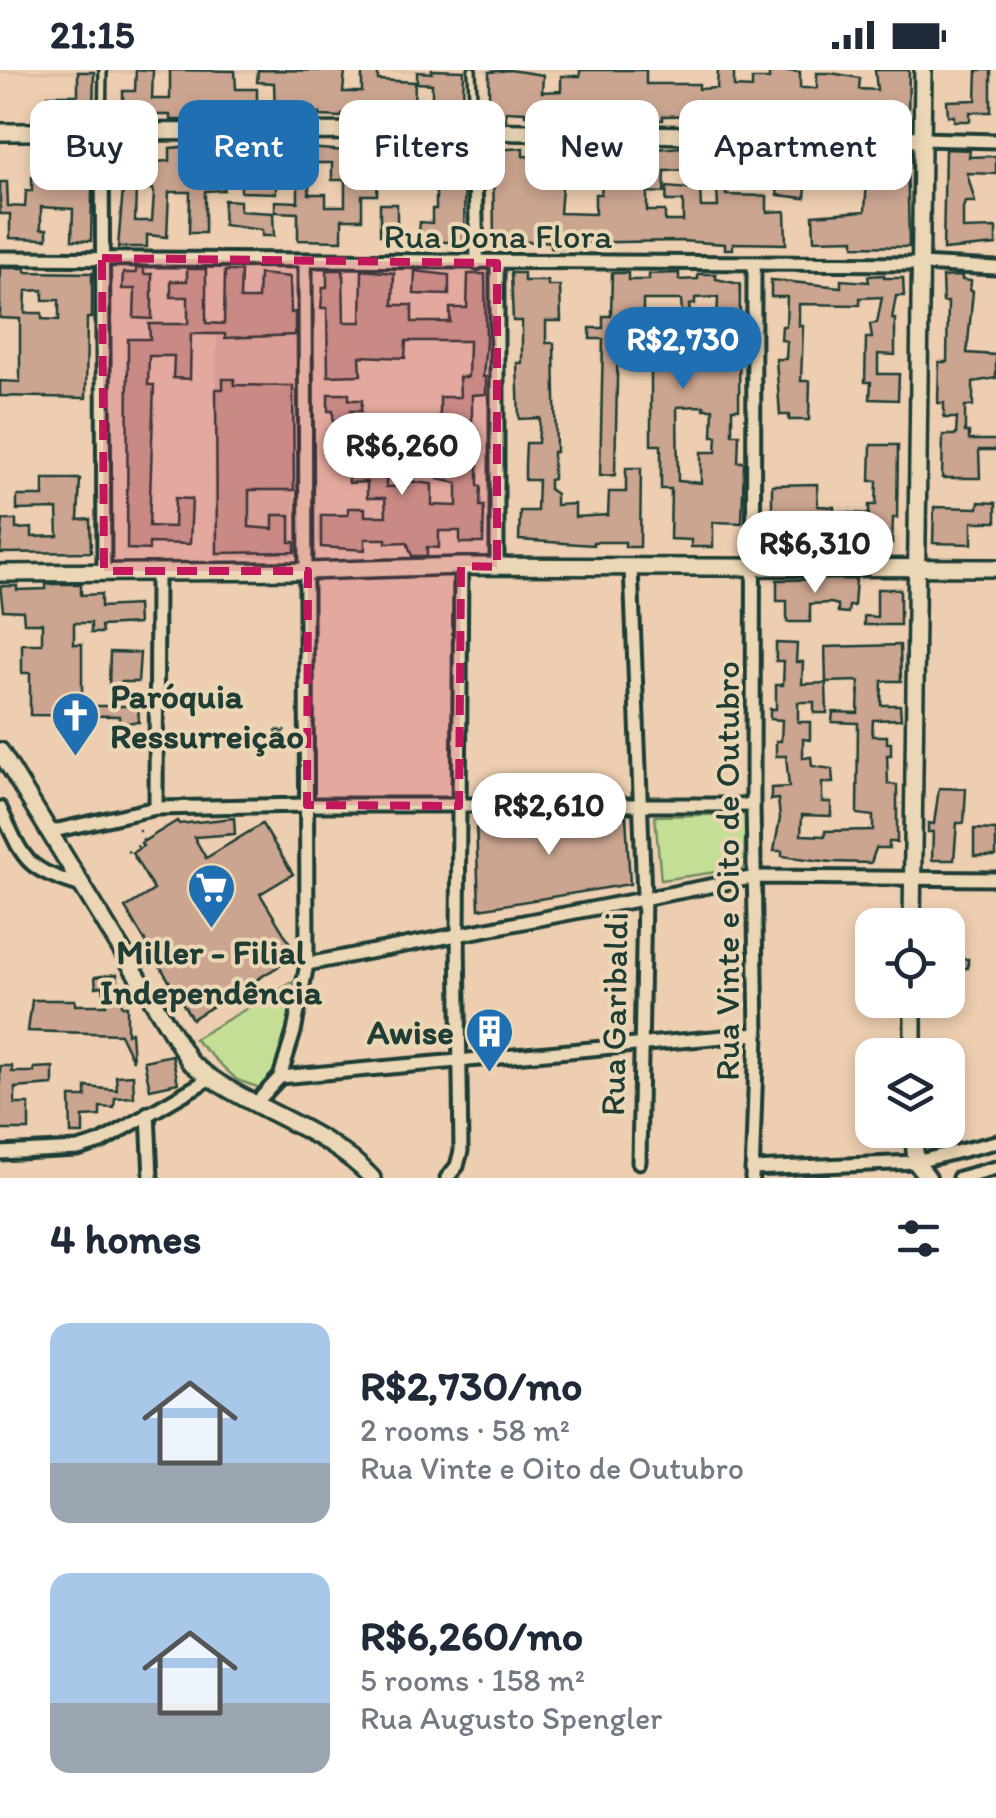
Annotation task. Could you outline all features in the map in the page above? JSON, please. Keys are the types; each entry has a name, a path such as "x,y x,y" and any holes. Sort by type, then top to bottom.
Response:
{"street":[{"path":"912,908 924,70"},
{"path":"0,132 30,132"},
{"path":"158,132 339,132"},
{"path":"505,132 996,141"},
{"path":"102,190 104,571"},
{"path":"475,190 477,263"},
{"name":"Rua Dona Flora","path":"0,258 919,264 996,268"},
{"path":"256,1103 280,1077 294,1032 307,964 305,262"},
{"path":"496,567 497,263"},
{"name":"Rua Vinte e Oito de Outubro","path":"752,1174 757,1034 753,805 754,265"},
{"path":"0,573 461,566 996,568"},
{"path":"448,1178 457,1166 461,1150 461,566"},
{"name":"Rua Garibaldi","path":"631,568 644,896 639,1162"},
{"path":"156,571 156,808"},
{"path":"0,751 190,1062 210,1079 344,1153 372,1178"},
{"path":"49,832 156,808 753,805"},
{"path":"0,808 24,859 50,876 82,886"},
{"path":"307,964 756,877 996,880"},
{"path":"280,1077 757,1034"},
{"path":"0,1153 78,1149 101,1142 210,1079"},
{"path":"148,1113 151,1178"},
{"path":"752,1174 916,1162 996,1142"},
{"path":"915,1148 916,1162 928,1178"},
{"path":"959,1178 996,1168"}],"lane":[{"path":"472,70 473,100"},
{"path":"103,72 103,100"}],"path":[{"path":"127,852 144,839 131,814"}],"highlighted area":[{"path":"102,258 497,263 497,567 461,566 459,806 307,805 308,571 104,571"}],"shaded area":[{"path":"0,70 767,70 125,74"},
{"path":"217,328 296,328 294,557 213,557"}],"green space":[{"path":"746,814 744,868 661,880 655,816"},
{"path":"298,979 283,1052 270,1078 260,1088 237,1080 194,1039"}],"building":[{"path":"136,70 153,70 152,99 170,99 170,70 235,71 236,89 257,89 257,100 178,100 178,120 170,120 170,115 158,115 158,100 123,100 123,91 135,91"},
{"path":"258,70 345,71 343,92 362,92 362,70 378,70 378,80 415,82 414,100 339,100 339,117 320,116 319,100 275,100 274,83 257,82"},
{"path":"510,70 543,75 542,92 561,91 561,76 580,76 580,70 646,70 646,84 699,84 699,89 717,88 718,70 734,70 734,87 752,88 752,79 769,79 769,72 800,72 800,88 817,88 817,73 831,73 860,78 859,89 877,90 875,70 909,70 908,100 679,100 679,116 663,116 663,120 659,120 659,100 525,100 525,112 506,111 505,119 505,100 489,100 489,72"},
{"path":"977,70 991,70 991,112 970,112 970,121 954,121 954,116 948,116 947,101 976,100"},
{"path":"464,71 463,98 432,100 432,84 417,83 417,72"},
{"path":"78,72 94,72 93,100 48,100 48,95 78,95"},
{"path":"178,147 178,190 224,190 205,191 205,233 189,233 190,192 169,192 167,237 147,235 147,247 118,247 123,190 136,190 135,221 152,221 158,162 170,161 170,148"},
{"path":"679,147 679,170 665,171 664,193 647,192 647,211 665,211 665,221 683,221 683,201 666,201 667,187 700,190 701,207 718,207 717,190 726,190 726,195 767,196 767,212 785,211 786,244 733,243 733,249 725,249 725,244 681,241 561,243 561,248 551,248 551,242 543,241 494,244 493,190 505,190 505,149 523,148 525,190 562,190 560,213 595,214 595,194 601,194 601,190 659,190 659,149"},
{"path":"319,149 339,150 339,180 332,180 332,163 319,163"},
{"path":"945,149 970,150 969,157 996,156 996,174 967,173 975,202 965,202 963,229 996,228 996,245 943,250"},
{"path":"0,182 7,182 8,206 25,207 26,191 92,190 91,241 72,240 73,209 41,207 41,229 47,229 47,239 10,238 10,214 0,214"},
{"path":"241,190 276,190 276,193"},
{"path":"298,190 326,194 326,206 345,206 345,190 377,190 377,195 362,195 362,219 342,219 342,241 298,240 298,213 275,212 275,201 298,202"},
{"path":"436,190 465,190 464,242 418,242 420,222 432,223 432,209 436,209"},
{"path":"778,190 806,190 805,198 777,195"},
{"path":"866,190 908,190 909,247 854,246 854,239 814,240 813,215 865,211"},
{"path":"224,200 240,201 240,211 273,213 274,236 262,236 262,230 223,225"},
{"path":"380,204 397,204 397,235 380,235"},
{"path":"0,268 92,273 86,398 0,396 0,381 20,382 20,319 0,318","holes":["43,290 43,300 59,300 59,320 42,319 42,313 25,313 26,291"]},
{"path":"136,268 152,274 152,319 134,318 135,289 122,289 123,273 136,273"},
{"path":"187,269 206,269 206,323 224,324 225,271 241,271 240,299 258,299 259,274 290,277 295,335 225,338 225,334 191,334 190,379 173,378 174,356 149,356 148,385 154,385 149,526 174,527 175,498 192,499 190,544 149,543 149,550 127,549 128,339 150,339 149,324 188,324 188,297 171,297 171,281 187,281"},
{"path":"327,270 343,270 344,322 361,322 362,270 394,273 393,305 412,305 412,322 450,322 450,308 467,308 468,274 485,274 486,394 472,395 472,427 440,428 440,397 460,397 459,377 468,377 469,341 406,341 405,358 360,356 361,375 328,376 327,308 321,308"},
{"path":"415,271 449,275 449,295 414,294"},
{"path":"511,273 524,273 524,281 548,281 548,286 560,286 561,321 546,321 546,343 554,343 556,452 549,489 556,494 556,505 575,504 575,517 608,515 609,492 626,492 626,468 641,468 640,547 625,547 625,542 593,545 519,540 520,511 537,511 538,480 525,480 525,464 526,443 538,443 540,418 519,419 517,363 522,363 522,321 513,321"},
{"path":"612,273 628,273 628,280 649,280 649,274 679,273 679,280 716,274 716,279 740,284 739,409 732,409 732,434 739,434 738,462 744,462 742,523 713,522 713,547 691,547 691,540 670,539 671,489 661,489 661,445 651,445 651,333 618,334 615,475 600,476 603,339 590,339 590,328 603,328 603,316 611,316","holes":["718,297 717,326 709,326 708,346 677,345 677,317 643,317 643,300 681,300 682,313 690,313 689,305 695,304 695,298","677,407 713,409 716,452 701,452 701,483 678,481"]},
{"path":"868,276 903,278 904,296 896,296 892,319 895,355 878,354 878,374 899,374 898,400 870,399 871,382 865,382 866,338 872,338 870,324 877,323 882,297 860,298 860,305 799,304 799,326 803,326 801,381 810,381 809,420 789,420 789,415 780,415 776,359 786,359 787,341 781,340 782,326 786,326 787,297 771,297 771,280 841,287 841,280 869,282"},
{"path":"962,276 962,280 971,281 973,291 967,353 996,355 996,378 973,382 973,406 965,406 965,432 969,432 969,440 996,440 996,450 979,450 980,478 942,478 943,435 956,435 957,418 944,418 944,403 938,403 939,362 947,362 948,302 943,302 942,277"},
{"path":"223,379 234,379 234,385 293,386 294,490 249,490 249,527 273,529 273,515 290,515 290,542 295,542 295,552 217,553 216,389 223,389"},
{"path":"328,394 349,394 349,400 362,400 361,411 350,411 352,465 386,465 386,487 407,486 407,481 432,484 432,505 457,506 457,483 438,479 441,467 447,468 447,449 478,450 483,543 460,543 460,531 439,531 439,548 427,547 427,556 412,556 407,542 386,543 386,539 365,539 365,550 321,547 321,515 348,515 348,508 365,508 365,516 386,516 385,498 367,498 367,482 349,483 348,466 330,466 330,449 334,449 333,411 328,411"},
{"path":"871,445 898,445 897,518 893,518 892,544 852,543 850,556 835,556 835,539 792,540 793,549 772,550 772,485 817,484 818,506 834,507 834,512 869,514 869,505 876,505 877,481 870,481"},
{"path":"43,479 80,479 78,520 90,519 91,552 0,553 3,520 16,520 16,529 32,528 32,537 58,536 57,509 17,510 17,496 43,496"},
{"path":"979,502 996,503 996,522 972,522 972,544 933,543 934,507 978,508"},
{"path":"856,579 854,606 849,606 848,613 838,612 838,605 831,603 810,604 810,622 787,622 787,601 777,601 777,580"},
{"path":"46,584 81,584 81,595 101,594 101,607 137,605 138,624 101,626 102,633 91,633 91,623 74,623 74,644 82,644 82,706 138,706 139,722 119,723 119,716 30,715 30,673 22,673 22,644 42,644 42,623 24,623 23,611 3,610 0,586 46,589"},
{"path":"877,589 900,589 900,625 864,625 864,616 877,617"},
{"path":"776,643 797,644 796,662 803,662 802,684 826,683 827,713 814,713 814,702 798,702 798,722 810,722 810,740 803,739 803,758 811,757 812,766 832,769 833,783 822,783 822,802 831,802 831,816 802,815 801,835 825,836 825,831 873,830 873,816 857,814 858,723 832,722 833,712 858,713 859,681 826,682 825,647 900,645 901,681 882,681 881,705 900,705 901,719 873,720 872,736 887,736 887,743 891,743 891,755 887,755 888,784 897,785 897,842 889,842 889,848 876,848 871,863 782,856 782,851 774,851 780,818 778,799 771,800 771,788 789,787 786,756 776,756 782,720 770,719 770,709 776,709 776,685 783,685 784,661 776,661"},
{"path":"110,652 140,653 138,682 121,682 121,688 109,688"},
{"path":"939,788 966,789 964,823 957,823 954,860 932,860 933,832 928,832 928,823 934,824"},
{"path":"626,816 630,884 479,909 476,820"},
{"name":"Miller - Filial Independência","path":"234,818 235,834 194,837 206,858 262,824 293,874 260,894 297,955 192,1019 125,908 154,890 132,853 177,821 179,824"},
{"path":"974,829 996,830 996,856 974,856"},
{"path":"117,974 122,1006 127,1006 127,1034 131,1032 133,1061 120,1034 28,1031 32,1000 106,1005 103,986 96,987 95,977"},
{"path":"172,1055 178,1083 150,1089 144,1061"},
{"path":"0,1066 12,1066 12,1072 53,1067 53,1085 15,1088 15,1104 29,1104 29,1130 0,1130"},
{"path":"133,1075 134,1097 115,1098 114,1108 100,1107 100,1116 83,1117 83,1134 71,1134 70,1097 86,1097 86,1087 117,1090 116,1076"}],"place":[{"name":"Paróquia Ressurreição","path":"75,758"},
{"name":"Miller - Filial Independência","path":"211,930"},
{"name":"Awise","path":"489,1074"}]}
